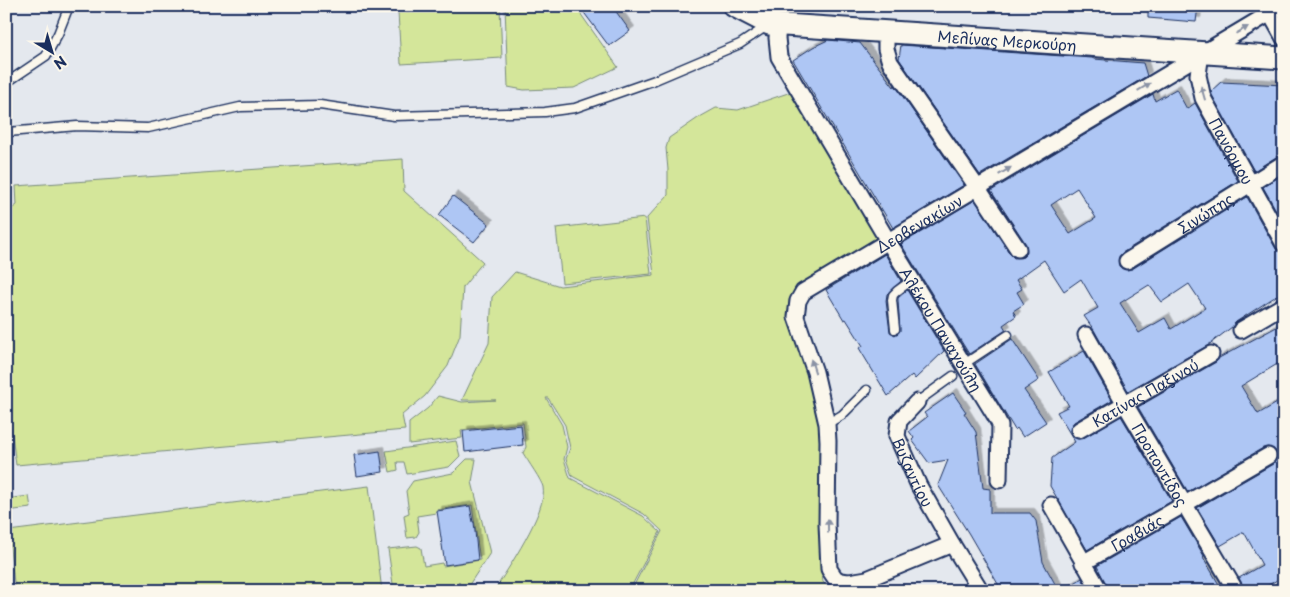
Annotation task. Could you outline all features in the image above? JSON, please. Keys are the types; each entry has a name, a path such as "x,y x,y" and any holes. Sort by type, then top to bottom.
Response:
{"street":[{"name":"Μελίνας Μερκούρη","path":"734,6 773,25 1284,58"},
{"path":"1272,9 1284,38"},
{"name":"Δερβενακίων","path":"869,585 840,581 829,569 827,424 815,372 796,317 798,301 803,292 1202,53 1272,9"},
{"name":"Αλέκου Παναγούλη","path":"773,25 777,38 778,57 1000,425 999,480"},
{"path":"886,32 886,49 890,62 1018,249"},
{"name":"Πανόρμου","path":"1202,53 1198,75 1203,98 1284,244"},
{"name":"Σινώπης","path":"1127,261 1284,163"},
{"path":"1241,330 1284,305"},
{"name":"Προποντίδος","path":"1086,335 1236,591"},
{"name":"Κατίνας Παξινού","path":"1079,430 1211,354"},
{"name":"Βυζαντίου","path":"917,402 899,421 897,436 918,486 981,591"},
{"name":"Γραβιάς","path":"1083,563 1268,456"},
{"path":"1051,504 1100,591"},
{"path":"869,585 952,544"}],"lane":[{"path":"6,83 46,56 58,34 69,6"},
{"path":"8,132 78,126 148,128 240,107 320,105 394,116 545,112 575,108 655,80 740,44 773,25"},
{"path":"895,329 893,295 912,280"},
{"path":"964,364 1008,334"},
{"path":"917,402 953,376"},
{"path":"827,424 842,416 867,390"}],"green space":[{"path":"500,6 502,58 401,64 398,12"},
{"path":"505,6 575,6 618,67 574,88 524,90 508,87"},
{"path":"791,92 879,236 796,287 789,300 789,315 806,364 822,427 821,569 823,582 831,591 631,591 662,531 644,514 572,476 566,459 570,448 565,425 548,398 546,398 562,425 567,447 564,459 570,478 643,516 660,532 629,591 494,591 525,540 543,497 542,484 523,453 526,447 523,423 461,430 462,438 409,444 409,423 428,408 438,396 462,402 496,400 462,400 489,343 492,297 515,272 560,286 654,275 647,218 668,195 666,148 669,138 716,108 738,110"},
{"path":"403,159 404,191 483,262 463,287 460,335 448,366 425,396 402,415 405,430 16,465 11,428 6,424 6,213 17,205 16,186"},
{"path":"645,218 651,274 562,283 556,228"},
{"path":"456,441 460,456 449,467 407,474 404,462 397,462 398,470 390,472 386,451"},
{"path":"467,459 476,459 472,482 490,553 465,591 462,591 459,582 453,591 394,591 388,549 417,546 421,548 424,566 442,563 443,566 480,560 472,505 436,510 436,513 417,516 419,532 416,537 407,538 404,515 409,513 406,491 413,481 453,473"},
{"path":"369,486 382,591 15,591 8,531"},
{"path":"29,496 31,508 6,511 6,499"}],"building":[{"path":"579,6 612,6 630,31 609,46"},
{"path":"1148,6 1198,6 1196,22 1148,18"},
{"path":"828,40 860,43 894,87 895,85 964,185 893,228 793,60"},
{"path":"901,45 1143,63 1147,76 980,175 899,59"},
{"path":"1221,82 1284,85 1284,152 1254,171 1212,95 1211,91"},
{"path":"1176,89 1187,109 1195,103 1238,181 1122,253 1119,257 1119,266 1123,269 1132,269 1247,197 1276,249 1284,253 1284,291 1236,322 1207,346 1128,391 1094,330 1084,316 1098,308 1081,279 1064,291 1044,260 1016,280 1022,289 1017,292 1024,304 1013,311 1016,316 1003,325 1006,330 969,354 901,244 975,200 1010,254 1014,258 1023,257 1027,253 1026,244 991,191 1153,94 1155,101","holes":["1077,188 1096,218 1070,234 1051,205","1189,284 1205,308 1171,329 1165,318 1139,333 1120,303 1149,285 1162,302"]},
{"path":"1284,174 1284,224 1263,187"},
{"path":"453,196 489,224 474,242 439,215"},
{"path":"885,254 901,281 887,294 886,301 890,332 895,335 900,331 898,298 907,290 944,351 915,379 912,375 888,396 859,348 863,346 846,319 844,320 826,290"},
{"path":"1284,323 1284,360 1241,386 1258,414 1284,399 1284,576 1258,591 1245,591 1239,578 1262,565 1244,532 1220,546 1197,508 1273,464 1277,456 1276,451 1268,447 1263,448 1188,492 1138,407 1216,362 1219,358"},
{"path":"1012,339 1039,380 1024,390 1046,422 1023,437 1017,428 1015,430 975,364"},
{"path":"1084,351 1112,400 1074,422 1070,430 1071,435 1078,439 1083,438 1121,416 1172,501 1087,550 1050,486 1052,458 1075,442 1057,412 1069,406 1049,372"},
{"path":"953,393 966,412 964,413 976,432 983,488 990,489 990,513 1030,513 1036,521 1043,562 1059,591 1002,591 938,485 948,460 929,463 912,440 914,438 909,431 927,417 924,413"},
{"path":"521,425 523,445 465,452 463,431"},
{"path":"380,451 383,472 357,476 354,455"},
{"path":"470,506 474,522 478,560 445,565 437,511"},
{"path":"1181,517 1221,588 1223,587 1225,591 1109,591 1097,566"},
{"path":"1082,578 1089,591 1063,591"}]}
